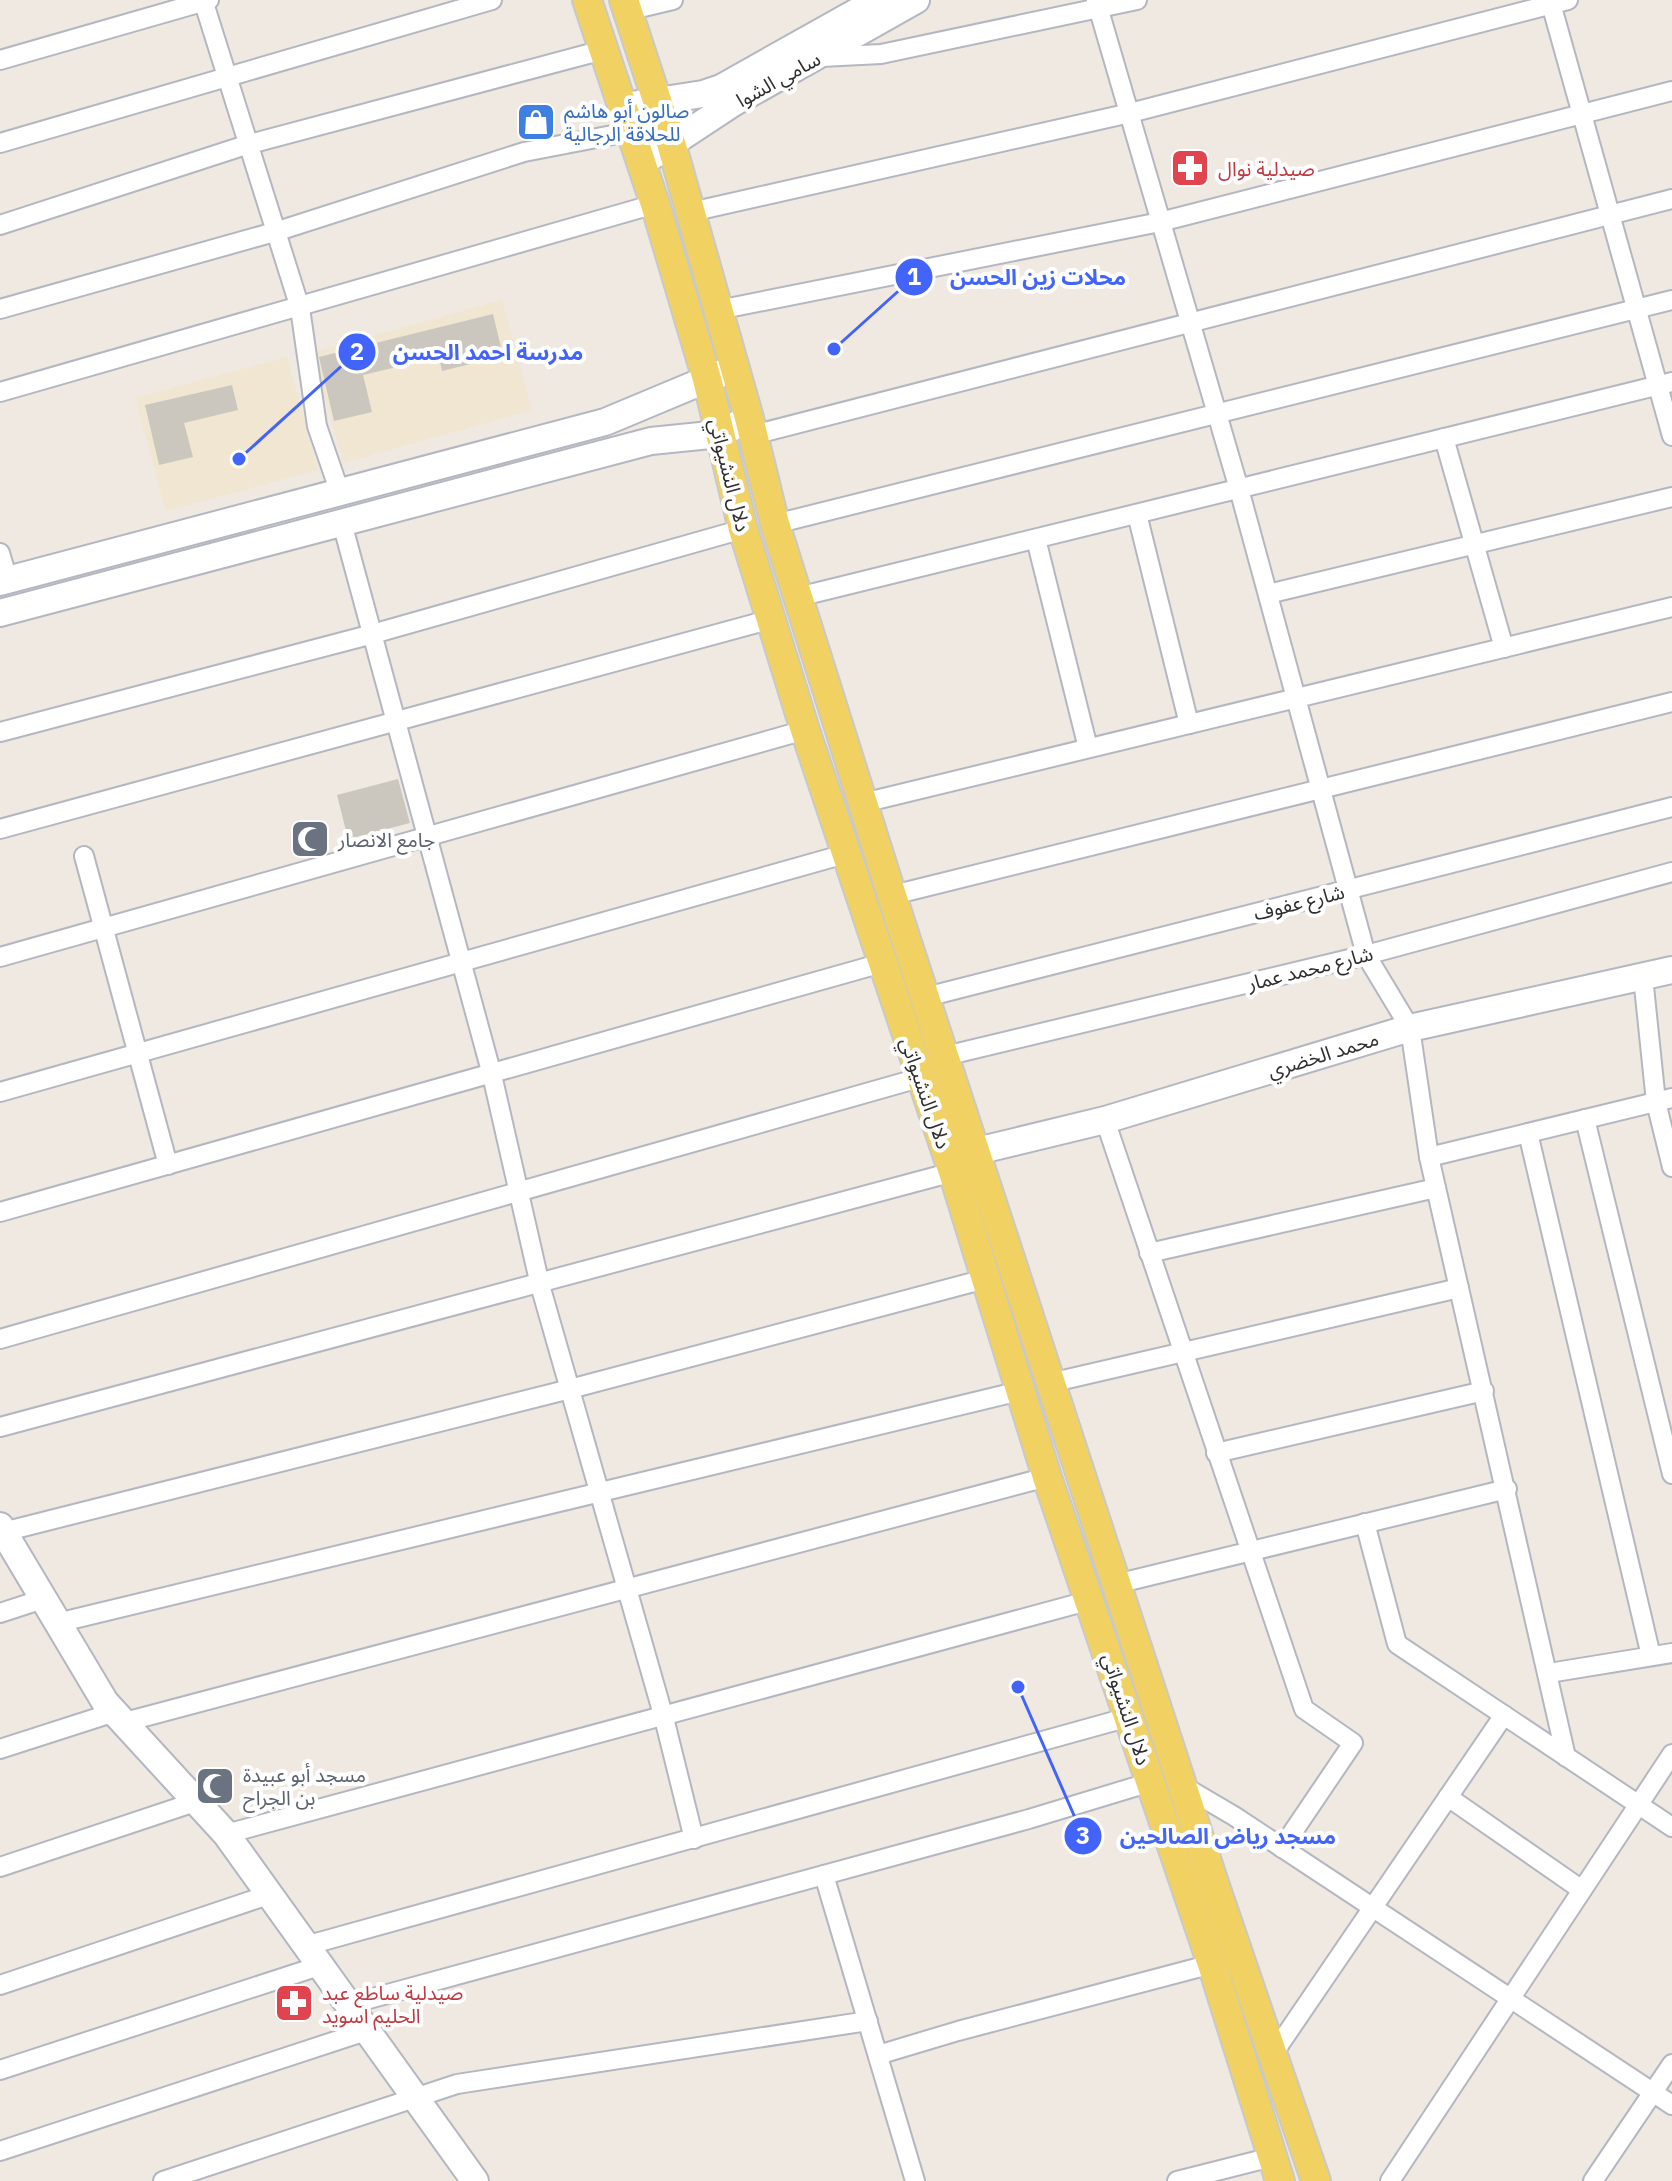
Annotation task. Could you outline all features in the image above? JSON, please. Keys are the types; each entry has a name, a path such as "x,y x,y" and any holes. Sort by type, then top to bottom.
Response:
{"main road":[{"name":"دلال النشيواتي","path":"587,0 629,118 655,204 707,379 743,529 805,730 919,1078 951,1166 1047,1477 1212,1964 1276,2169"},
{"name":"دلال النشيواتي","path":"626,6 691,212 775,524 863,803 1116,1584 1316,2181"},
{"path":"951,1166 977,1151"}],"street":[{"path":"0,60 205,0 229,76 246,145 278,231 300,308 317,426 340,493"},
{"path":"0,143 492,0"},
{"path":"626,6 673,0"},
{"name":"سامي الشوا","path":"629,118 658,103 721,88 878,0"},
{"name":"سامي الشوا","path":"642,163 733,103 916,0"},
{"path":"816,58 881,54 1097,5 1137,0"},
{"path":"691,212 1130,113 1557,1 1609,215 1636,309 1665,383 1672,436"},
{"path":"1097,5 1239,489 1366,955 1410,1028 1429,1157 1566,1757"},
{"path":"0,225 246,145 603,50"},
{"path":"718,310 1160,222 1672,91"},
{"path":"0,309 278,231 629,118"},
{"path":"0,613 651,441 720,434 1189,324 1672,199"},
{"path":"0,392 655,204"},
{"path":"775,524 1672,300"},
{"path":"0,553 4,581 605,422 734,368"},
{"path":"798,597 1665,383"},
{"path":"1444,438 1504,648"},
{"path":"1268,594 1672,497"},
{"path":"1137,514 1189,724"},
{"path":"342,523 369,635 492,1075 540,1285 664,1718 694,1839"},
{"path":"0,732 369,635 743,529"},
{"path":"1036,539 1088,748"},
{"path":"863,803 1672,607"},
{"path":"0,829 772,619"},
{"path":"893,895 1672,702"},
{"path":"0,957 805,730"},
{"name":"شارع عفوف","path":"926,997 1672,807"},
{"path":"0,1092 845,854"},
{"path":"84,856 168,1165"},
{"name":"شارع محمد عمار","path":"945,1056 1366,955 1672,872"},
{"path":"0,1212 882,963"},
{"name":"محمد الخضري","path":"977,1151 1105,1120 1410,1028 1672,970"},
{"path":"1643,977 1672,1167"},
{"path":"0,1339 919,1078"},
{"path":"1429,1157 1664,1100"},
{"path":"1585,1119 1672,1474"},
{"path":"1105,1120 1304,1709 1353,1743 1282,1848"},
{"path":"1528,1133 1651,1656"},
{"path":"0,1427 540,1285 951,1166"},
{"path":"1149,1253 1436,1188"},
{"path":"475,2181 226,1834 105,1702 2,1529 570,1389 985,1279"},
{"path":"1050,1383 1459,1288"},
{"path":"57,1623 1020,1391"},
{"path":"1216,1453 1484,1391"},
{"path":"0,1749 625,1590 1047,1477"},
{"path":"1116,1584 1507,1489"},
{"path":"1365,1523 1397,1644 1672,1827"},
{"path":"0,1613 43,1599"},
{"path":"226,1834 664,1718 1091,1600"},
{"path":"1549,1673 1672,1653"},
{"path":"1273,2054 1504,1715"},
{"path":"0,2070 312,1956 694,1839 1129,1717"},
{"path":"1390,2181 1672,1754"},
{"path":"347,2005 1151,1782"},
{"path":"1183,1786 1672,2105"},
{"path":"1448,1797 1582,1890"},
{"path":"0,1867 198,1801"},
{"path":"824,1875 915,2181"},
{"path":"0,1985 268,1895"},
{"path":"878,2055 1212,1964"},
{"path":"163,2181 471,2082 868,2021"},
{"path":"0,2151 366,2031"},
{"path":"1593,2181 1672,2064"},
{"path":"1177,2181 1276,2169"}],"shaded area":[{"path":"502,300 532,410 343,463 312,353"},
{"path":"287,357 318,470 166,511 135,398"}],"building":[{"path":"493,314 503,356 442,371 439,357 363,375 372,412 334,421 319,357"},
{"path":"232,385 238,410 184,423 193,457 159,465 145,405"},
{"path":"398,779 410,823 348,839 337,795"}],"place":[{"name":"صالون أبو هاشم للحلاقة الرجالية","path":"536,122"},
{"name":"صيدلية نوال","path":"1190,168"},
{"name":"محلات زين الحسن","path":"834,349"},
{"name":"مدرسة احمد الحسن","path":"239,459"},
{"name":"جامع الانصار","path":"310,839"},
{"name":"مسجد رياض الصالحين","path":"1018,1687"},
{"name":"مسجد أبو عبيدة بن الجراح","path":"215,1786"},
{"name":"صيدلية ساطع عبد الحليم اسويد","path":"294,2003"}]}
